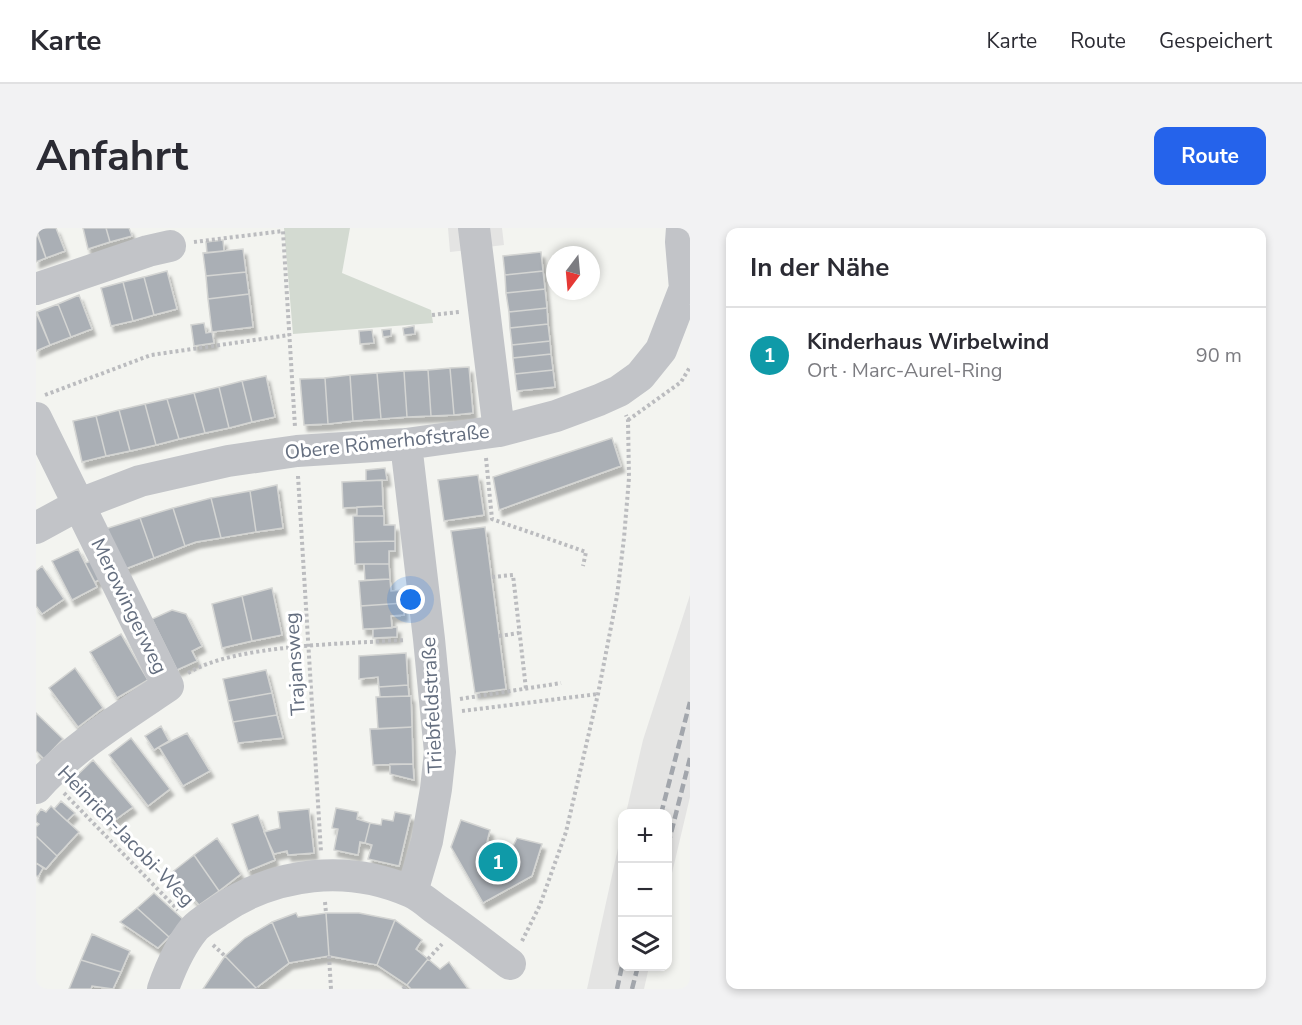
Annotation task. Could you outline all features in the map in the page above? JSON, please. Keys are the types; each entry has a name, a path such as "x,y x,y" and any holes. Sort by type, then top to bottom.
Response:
{"street":[{"path":"474,228 492,432"},
{"name":"Obere Römerhofstraße","path":"36,528 80,504 140,481 228,461 297,451 406,444 492,432 556,416 619,391 640,376 661,350 687,282 678,233"},
{"path":"36,289 148,251 170,246"},
{"name":"Merowingerweg","path":"36,418 168,686 110,726 41,782"},
{"name":"Triebfeldstraße","path":"406,444 440,752 427,841 412,892"},
{"path":"163,989 170,969 195,928 258,888 287,880 323,876 363,877 412,892 510,964"}],"path":[{"path":"170,246 283,229"},
{"name":"Trajansweg","path":"283,229 323,876"},
{"path":"36,398 150,355 289,335"},
{"path":"510,964 540,905 566,832 598,694 624,538 629,478 628,420 681,382 690,367"},
{"path":"492,432 492,519 586,552 583,566"},
{"path":"492,577 513,574 526,689"},
{"path":"499,636 519,633"},
{"path":"168,686 195,669 231,656 308,647 429,639"},
{"path":"436,709 526,689 561,684"},
{"path":"436,709 598,694"},
{"name":"Heinrich-Jacobi-Weg","path":"41,782 195,928"},
{"path":"329,956 331,989"},
{"path":"403,989 407,985"}],"shaded area":[{"path":"284,228 350,228 342,273 431,310 433,323 293,334"},
{"path":"448,228 465,228 468,250 450,252"},
{"path":"484,228 502,228 504,245 487,247"},
{"path":"690,595 690,797 672,873 672,809 627,809 643,740"},
{"path":"618,848 618,971 648,971 644,989 587,989"}],"building":[{"path":"36,228 56,228 65,251 46,258"},
{"path":"83,228 106,228 110,242 88,249"},
{"path":"106,228 129,228 132,236 110,242"},
{"path":"36,231 46,258 36,262"},
{"path":"223,240 224,251 207,253 206,242"},
{"path":"243,249 246,272 206,276 203,253"},
{"path":"541,252 543,271 505,275 503,256"},
{"path":"167,271 177,309 154,315 144,277"},
{"path":"543,271 545,289 506,293 505,275"},
{"path":"246,272 249,294 208,299 206,276"},
{"path":"144,277 154,315 133,321 123,282"},
{"path":"123,282 133,321 111,326 101,288"},
{"path":"545,289 547,308 509,312 506,293"},
{"path":"249,294 253,327 212,332 208,299"},
{"path":"79,295 92,329 71,337 58,304"},
{"path":"58,304 71,337 50,345 37,312"},
{"path":"547,308 548,324 510,328 509,312"},
{"path":"36,312 50,345 36,351"},
{"path":"204,323 206,333 212,332 214,343 194,346 191,325"},
{"path":"548,324 550,341 512,345 510,328"},
{"path":"414,326 415,334 404,335 403,328"},
{"path":"391,329 391,336 383,337 382,330"},
{"path":"372,330 374,343 360,344 359,331"},
{"path":"550,341 551,354 513,358 512,345"},
{"path":"551,354 553,370 515,374 513,358"},
{"path":"469,367 473,413 454,415 450,368"},
{"path":"450,368 454,415 431,416 428,370"},
{"path":"428,370 431,416 407,417 404,371"},
{"path":"553,370 555,387 517,391 515,374"},
{"path":"404,371 407,417 381,419 377,373"},
{"path":"377,373 381,419 353,421 350,375"},
{"path":"350,375 353,421 328,424 325,378"},
{"path":"266,376 275,417 252,422 242,381"},
{"path":"325,378 328,424 304,425 300,379"},
{"path":"242,381 252,422 229,428 219,387"},
{"path":"219,387 229,428 205,433 194,393"},
{"path":"194,393 205,433 179,439 167,399"},
{"path":"167,399 179,439 156,445 145,404"},
{"path":"145,404 156,445 130,451 119,410"},
{"path":"119,410 130,451 106,456 96,416"},
{"path":"96,416 106,456 82,462 73,421"},
{"path":"612,438 621,466 499,510 493,477"},
{"path":"385,468 387,480 366,481 366,470"},
{"path":"478,475 484,515 444,521 438,480"},
{"path":"382,480 383,506 343,508 342,482"},
{"path":"277,485 283,528 256,532 250,491"},
{"path":"250,491 256,532 221,538 211,498"},
{"path":"211,498 221,538 185,546 173,508"},
{"path":"383,506 384,516 357,516 357,507"},
{"path":"173,508 185,546 154,558 140,518"},
{"path":"353,516 384,516 384,525 395,525 395,541 354,542"},
{"path":"140,518 154,558 120,571 105,529"},
{"path":"485,527 506,689 475,693 451,531"},
{"path":"395,541 395,551 389,551 389,564 355,564 354,542"},
{"path":"78,549 97,587 72,600 52,561"},
{"path":"94,560 103,578 95,582 85,563"},
{"path":"364,564 389,564 390,579 365,580"},
{"path":"42,566 64,599 42,614 36,606 36,571"},
{"path":"390,579 391,591 403,590 404,603 361,606 359,581"},
{"path":"272,588 282,635 252,641 242,596"},
{"path":"242,596 252,641 222,648 212,604"},
{"path":"404,603 404,615 391,616 392,628 363,629 361,606"},
{"path":"172,610 186,614 202,646 192,651 197,661 177,670 152,619"},
{"path":"397,627 397,637 373,638 373,629"},
{"path":"121,634 148,680 117,698 90,652"},
{"path":"406,653 408,685 379,687 378,677 359,679 359,656"},
{"path":"75,668 103,708 78,727 49,688"},
{"path":"266,670 272,693 228,701 223,679"},
{"path":"408,685 409,696 380,697 379,687"},
{"path":"272,693 277,715 233,722 228,701"},
{"path":"411,696 412,727 378,729 376,697"},
{"path":"36,713 63,739 44,759 36,751"},
{"path":"277,715 283,738 238,743 233,722"},
{"path":"161,726 169,741 154,750 145,736"},
{"path":"412,727 413,764 373,765 370,729"},
{"path":"187,733 210,771 183,786 159,747"},
{"path":"131,738 170,789 148,806 109,755"},
{"path":"93,760 133,807 108,825 70,782"},
{"path":"390,764 413,764 414,780 390,774"},
{"path":"61,801 75,813 67,821 54,809"},
{"path":"51,806 79,832 57,856 36,836 36,827 39,824 36,822 36,816 41,809 46,812"},
{"path":"336,808 358,812 357,819 370,823 365,843 360,842 358,855 334,850 338,829 332,828"},
{"path":"309,809 314,853 288,855 287,851 274,854 264,832 280,828 278,812"},
{"path":"395,812 411,815 399,866 368,859 372,845 365,843 370,823 381,825 382,819 393,821"},
{"path":"258,815 275,860 248,871 232,824"},
{"path":"461,820 490,830 487,842 512,848 517,838 542,844 532,876 483,903 451,847"},
{"path":"36,836 57,856 46,869 36,863"},
{"path":"217,838 241,874 219,891 194,855"},
{"path":"194,855 219,891 199,905 171,873"},
{"path":"36,863 43,868 38,877 36,875"},
{"path":"154,893 185,921 169,937 137,908"},
{"path":"137,908 169,937 158,948 120,922"},
{"path":"296,913 298,917 326,913 329,956 289,963 272,922"},
{"path":"326,913 359,913 395,920 377,965 329,956"},
{"path":"395,920 422,940 416,949 428,959 407,985 377,965"},
{"path":"272,922 289,963 256,988 225,956 245,938"},
{"path":"92,934 130,951 121,972 81,960"},
{"path":"225,956 256,988 255,989 203,989"},
{"path":"428,959 440,969 449,962 468,989 411,989 407,985"},
{"path":"81,960 121,972 113,989 92,986 91,989 69,989"}],"railway":[{"path":"662,809 690,702"},
{"path":"672,829 690,758"},
{"path":"617,989 621,971"},
{"path":"632,989 637,971"}],"place":[{"name":"Kinderhaus Wirbelwind","path":"498,862"}]}
